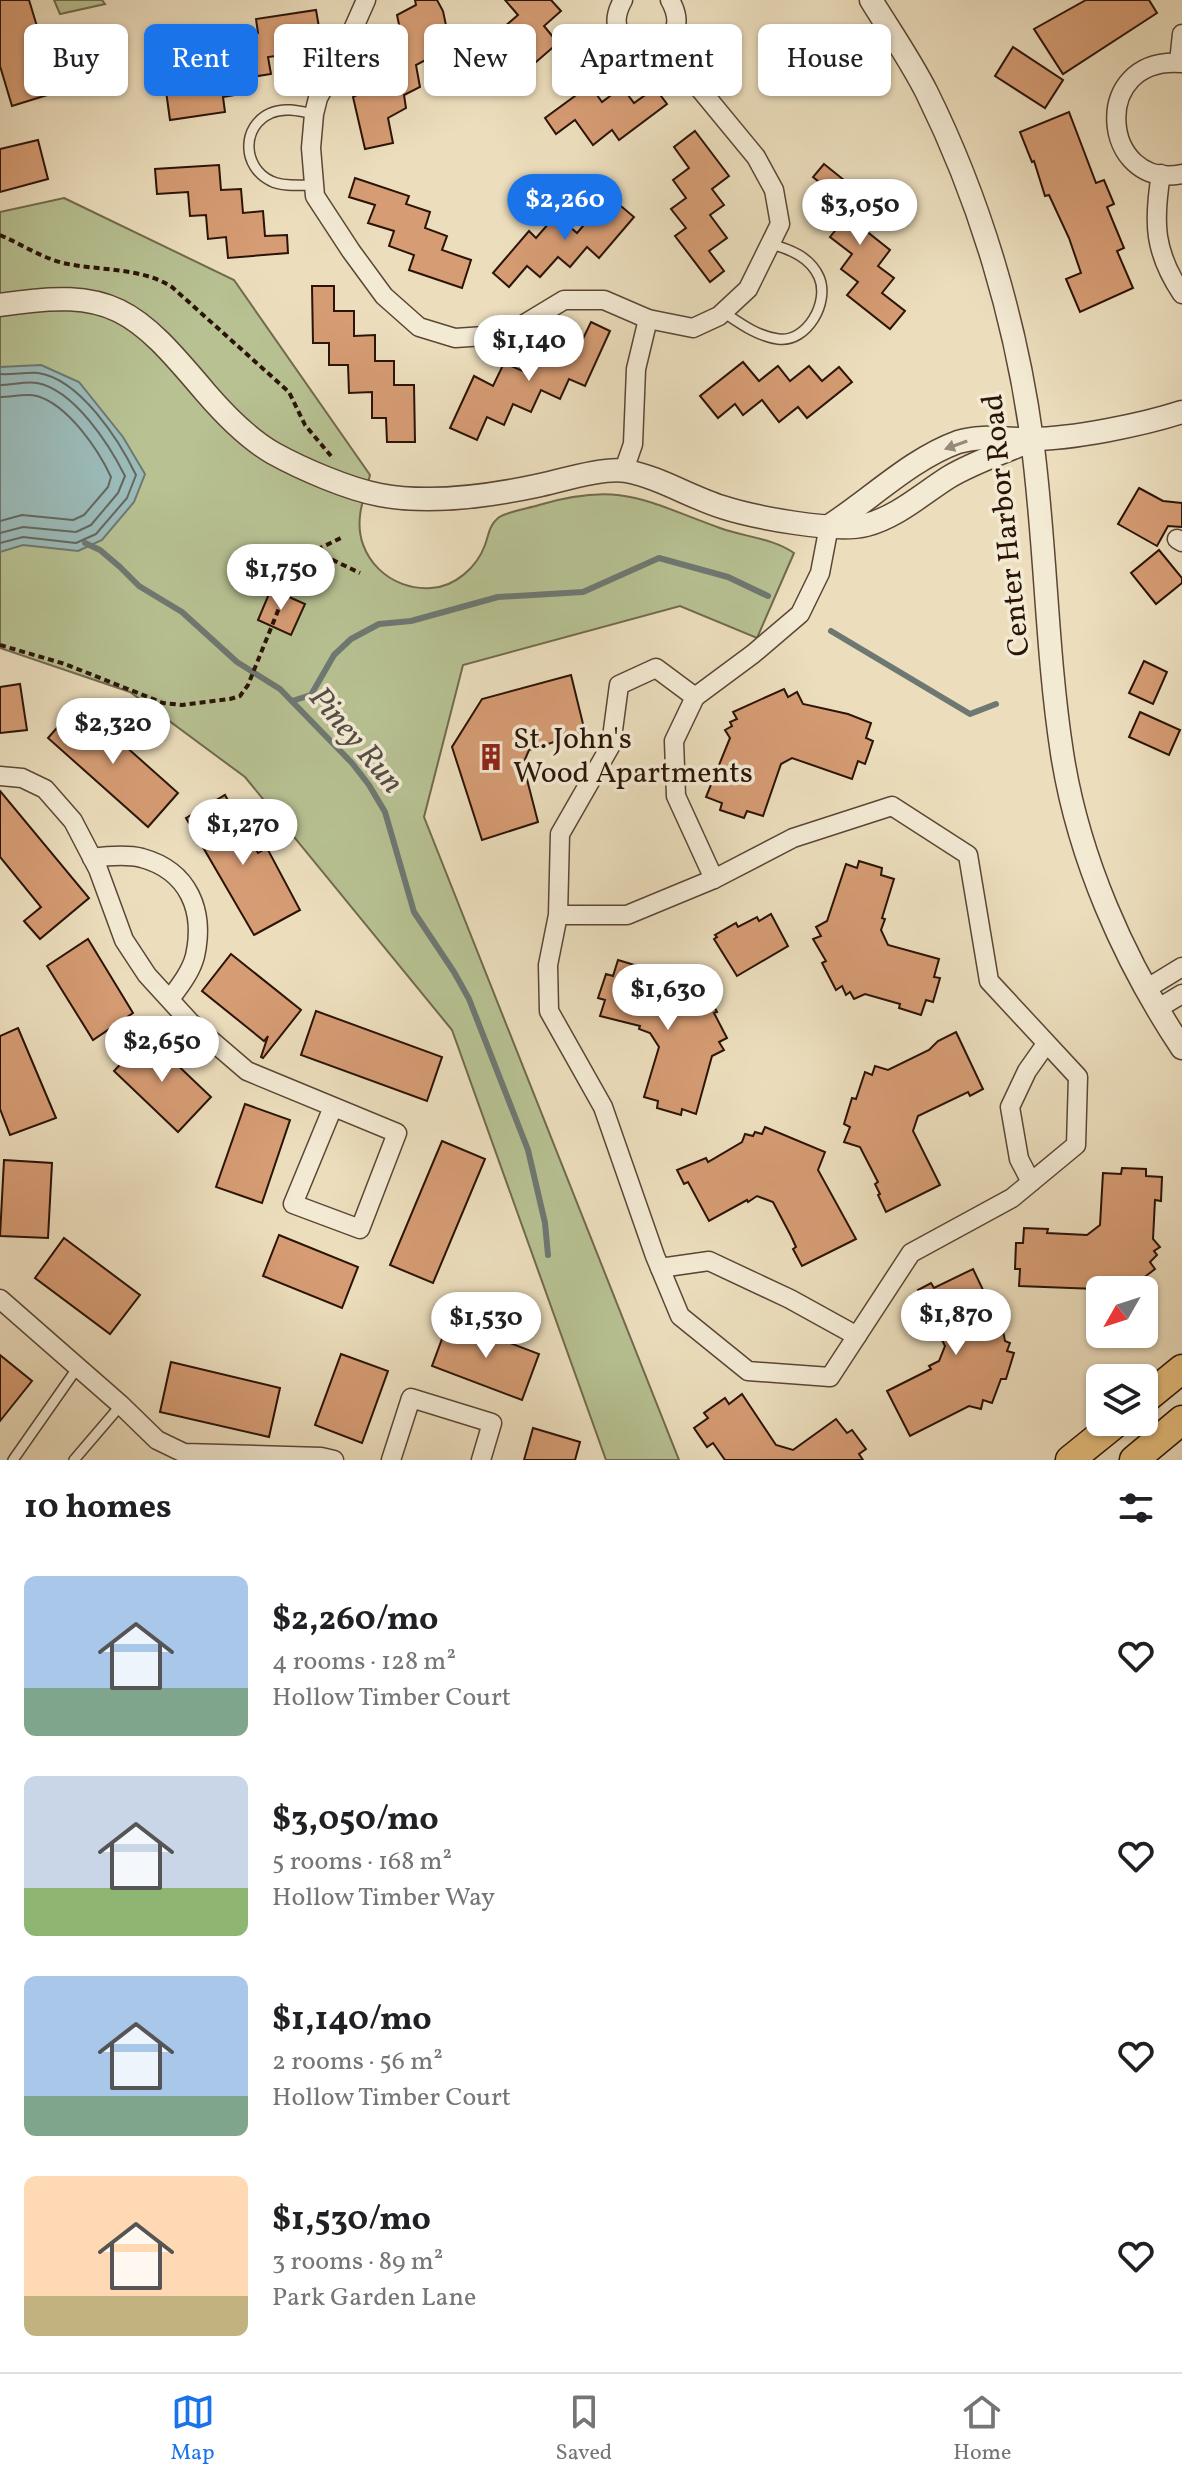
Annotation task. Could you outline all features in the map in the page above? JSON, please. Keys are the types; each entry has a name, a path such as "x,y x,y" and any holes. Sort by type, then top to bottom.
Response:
{"main road":[{"path":"1158,1389 1182,1369"},
{"path":"1134,1460 1182,1420"},
{"path":"1070,1460 1100,1436"}],"street":[{"path":"366,0 318,98 311,148 315,196 384,296 419,327 455,338 485,336 521,326 564,300 604,300 648,319 693,328 723,312 748,289 780,224 774,190 756,157 706,96"},
{"path":"618,24 617,11 623,0"},
{"path":"670,0 675,24"},
{"name":"Center Harbor Road","path":"871,0 927,94 969,195 1004,302 1032,440 1062,756 1080,829 1115,925 1146,989 1182,1048"},
{"path":"1182,34 1180,63 1162,63 1146,68 1131,79 1120,94 1115,111 1115,128 1121,145 1132,160 1146,170 1182,174"},
{"path":"1161,174 1155,214 1156,233 1161,255 1182,294"},
{"path":"0,305 46,298 76,299 104,304 130,315 151,330 213,401 272,453 380,495 478,497 577,476 624,470 722,507 755,515 829,526 863,526 883,519 951,476 1032,440 1093,432 1182,412"},
{"path":"624,470 633,444 636,369 648,319"},
{"path":"714,879 676,796 674,741 695,697 800,614 820,573 829,526"},
{"path":"558,915 627,915 714,879 793,838 892,806 968,855 989,981 1078,1077 1076,1145 1012,1198 911,1253 830,1377 748,1371 680,1316 603,1107 549,1011 548,965 558,915 560,834 611,745 619,685 656,668 695,697"},
{"path":"0,776 22,778 45,789 73,821 92,858 124,940 147,975 191,1023 247,1071 397,1133 360,1229 293,1204 333,1107"},
{"path":"92,858 142,858 172,873 191,893 199,920 195,959 170,999"},
{"path":"1146,989 1182,967"},
{"path":"1157,1009 1182,994"},
{"path":"1031,1182 1019,1159 1010,1107 1027,1071 1046,1044"},
{"path":"660,1268 709,1261 790,1299 857,1336"},
{"path":"0,1299 157,1440 184,1453 334,1460"},
{"path":"391,1460 411,1398 492,1423 481,1460"}],"lane":[{"path":"314,114 289,110 273,112 258,121 250,135 248,155 257,171 272,182 314,185"},
{"path":"723,312 752,332 782,340 801,333 815,319 820,301 820,279 803,257 785,247 770,244"},
{"path":"13,1460 78,1367"},
{"path":"74,1460 121,1405"}],"path":[{"path":"0,235 58,262 157,278 172,287 289,392 305,425 328,454 339,459"},
{"path":"0,645 65,664 163,703 182,705 240,696 248,685 296,566 314,551 343,537"},
{"path":"314,551 360,573"}],"green space":[{"path":"54,0 102,0 105,4 60,14"},
{"path":"64,198 234,280 370,475 360,516 363,545 379,569 402,584 431,588 457,580 477,561 498,518 517,510 591,495 632,497 777,544 794,553 757,638 680,606 463,665 424,817 679,1460 606,1460 452,1030 245,777 130,692 0,648 0,212"}],"water":[{"path":"41,365 79,382 123,437 145,474 134,502 102,540 78,551 23,545 0,552 0,367"}],"building":[{"path":"0,0 29,0 36,24 24,24 24,96 44,96 12,106 0,66"},
{"path":"415,0 437,0 446,24 424,24 424,61 416,65 420,87 408,93 408,24 399,24 397,15 416,5"},
{"path":"505,0 551,0 561,11 544,26 552,36 552,48 536,62 536,24 508,24 518,15"},
{"path":"1086,0 1149,0 1157,13 1063,74 1034,29"},
{"path":"316,10 318,24 274,24 274,56 268,57 271,74 258,76 256,19"},
{"path":"1013,47 1063,80 1045,108 995,76"},
{"path":"167,96 229,96 223,97 225,112 170,120"},
{"path":"404,96 406,108 388,118 393,143 365,149 353,97"},
{"path":"575,96 598,96 602,102 610,96 629,96 634,103 644,96 661,96 667,104 619,140 612,130 593,145 575,120 556,134 545,118"},
{"path":"1069,112 1096,183 1104,180 1114,204 1107,207 1124,248 1117,251 1133,288 1080,312 1066,279 1081,273 1069,238 1049,195 1045,196 1034,161 1020,132"},
{"path":"695,131 729,176 712,189 724,205 710,215 727,238 709,251 724,271 710,282 675,236 686,228 671,209 686,198 673,180 689,168 674,147"},
{"path":"38,140 48,179 0,192 0,149"},
{"path":"824,164 881,210 865,230 890,250 878,266 894,278 882,293 905,311 890,329 847,295 858,282 841,269 852,254 830,237 842,222 824,209 835,195 813,177"},
{"path":"219,165 221,190 241,189 243,213 263,211 265,236 287,235 288,253 228,258 226,237 208,239 206,215 190,216 188,192 157,194 155,169"},
{"path":"355,178 409,196 406,204 430,212 425,228 447,236 442,250 471,260 462,288 409,270 414,255 389,246 394,231 368,223 375,205 349,197"},
{"path":"609,196 634,217 599,258 587,247 570,267 558,257 540,277 527,266 509,287 493,273 529,231 536,238 556,215 577,233"},
{"path":"312,286 334,286 334,311 354,311 354,336 375,335 375,361 394,361 394,385 414,385 415,442 387,442 386,418 372,418 372,392 349,393 348,365 329,365 329,343 313,343"},
{"path":"591,322 610,331 585,386 569,379 560,399 541,390 531,412 513,404 504,425 487,417 477,440 450,428 474,376 493,386 504,363 525,372 534,353 550,360 560,338 579,347"},
{"path":"743,362 759,381 778,366 790,381 809,366 822,381 839,367 852,382 807,418 798,407 779,422 762,400 743,415 735,404 718,418 700,396"},
{"path":"1139,488 1163,501 1182,503 1182,527 1168,526 1157,546 1118,524"},
{"path":"1159,550 1182,578 1182,583 1156,604 1131,573"},
{"path":"271,589 305,604 291,635 258,620"},
{"path":"1144,661 1167,672 1153,704 1129,693"},
{"name":"St. John's Wood Apartments","path":"571,675 585,732 529,750 523,764 538,822 482,840 452,747 482,699"},
{"path":"20,684 27,730 0,733 0,687"},
{"path":"784,689 788,697 797,692 803,704 848,714 871,723 866,738 873,741 865,764 858,761 852,779 792,758 781,764 763,816 747,811 744,818 720,810 722,803 706,797 730,738 725,730 732,726 730,722 737,719 733,712"},
{"path":"78,704 178,793 148,827 48,738"},
{"path":"1140,712 1180,730 1169,755 1129,737"},
{"path":"0,791 89,898 40,939 24,921 41,907 0,857"},
{"path":"225,795 258,853 267,848 300,910 254,935 186,818"},
{"path":"859,861 882,868 881,875 894,879 882,918 885,919 881,930 888,945 939,959 934,977 940,978 933,1002 926,1000 921,1015 899,1008 900,1004 865,994 854,999 850,992 846,995 842,986 836,990 822,963 826,961 813,939 821,936 816,927 827,921 846,864 857,868"},
{"path":"771,914 788,946 737,976 714,939 717,937 715,935 736,923 738,927"},
{"path":"88,939 133,1013 93,1040 47,966"},
{"path":"231,954 301,1010 263,1058 268,1036 264,1041 202,991"},
{"path":"618,960 641,967 639,972 676,983 685,978 688,985 693,983 697,990 704,987 717,1012 714,1013 727,1038 719,1042 724,1050 712,1056 696,1114 682,1109 681,1115 657,1108 658,1101 644,1097 659,1047 650,1033 639,1029 640,1026 600,1016 605,1000 598,998 606,974 613,976"},
{"path":"316,1011 442,1057 427,1101 301,1055"},
{"path":"18,1028 56,1118 10,1135 0,1109 0,1036"},
{"path":"956,1032 983,1089 970,1096 968,1092 918,1116 913,1131 940,1185 886,1212 875,1184 878,1182 860,1147 844,1142 850,1127 844,1124 852,1098 856,1099 865,1072 872,1075 875,1066 888,1070 929,1050 938,1041"},
{"path":"147,1036 211,1097 178,1132 114,1071"},
{"path":"245,1104 290,1120 262,1203 216,1187"},
{"path":"765,1127 825,1152 818,1170 856,1239 802,1266 773,1202 757,1196 709,1221 688,1182 684,1184 677,1170 706,1158 708,1162 742,1142 745,1134 762,1134"},
{"path":"442,1141 485,1159 433,1283 390,1265"},
{"path":"4,1160 52,1163 48,1238 0,1236"},
{"path":"1122,1168 1146,1169 1146,1176 1162,1177 1161,1201 1155,1200 1153,1239 1160,1247 1154,1251 1157,1255 1150,1262 1155,1269 1146,1276 1086,1276 1086,1289 1019,1286 1020,1269 1015,1269 1016,1243 1023,1243 1024,1228 1048,1229 1047,1233 1087,1235 1100,1225 1103,1173 1121,1174"},
{"path":"279,1235 358,1267 342,1308 263,1276"},
{"path":"64,1238 140,1295 110,1334 35,1278"},
{"path":"973,1269 985,1294 981,1296 997,1329 1003,1331 1005,1341 1010,1343 1007,1351 1014,1353 1006,1379 1001,1379 992,1403 983,1400 981,1409 969,1406 910,1436 887,1391 931,1369 929,1366 939,1361 945,1346 918,1290 931,1283 934,1288"},
{"path":"449,1320 539,1354 522,1400 432,1366"},
{"path":"341,1354 388,1371 362,1443 315,1425"},
{"path":"0,1355 32,1381 0,1421"},
{"path":"171,1362 280,1388 269,1437 160,1412"},
{"path":"742,1394 776,1445 793,1450 836,1419 847,1433 852,1430 866,1449 859,1454 863,1460 725,1460 713,1443 707,1447 694,1428 708,1418 704,1413 725,1398 729,1404"},
{"path":"533,1428 580,1442 575,1460 524,1460"}],"waterway":[{"name":"Piney Run","path":"85,543 100,550 139,586 182,612 237,662 280,689 352,763 369,785 385,812 414,912 469,999 528,1150 545,1223 548,1255"},
{"path":"292,701 311,695 334,655 351,639 379,624 411,621 498,597 583,592 659,558 728,577 768,596"},
{"path":"831,631 970,714 996,704"}],"place":[{"name":"St. John's Wood Apartments","path":"491,757"}]}
